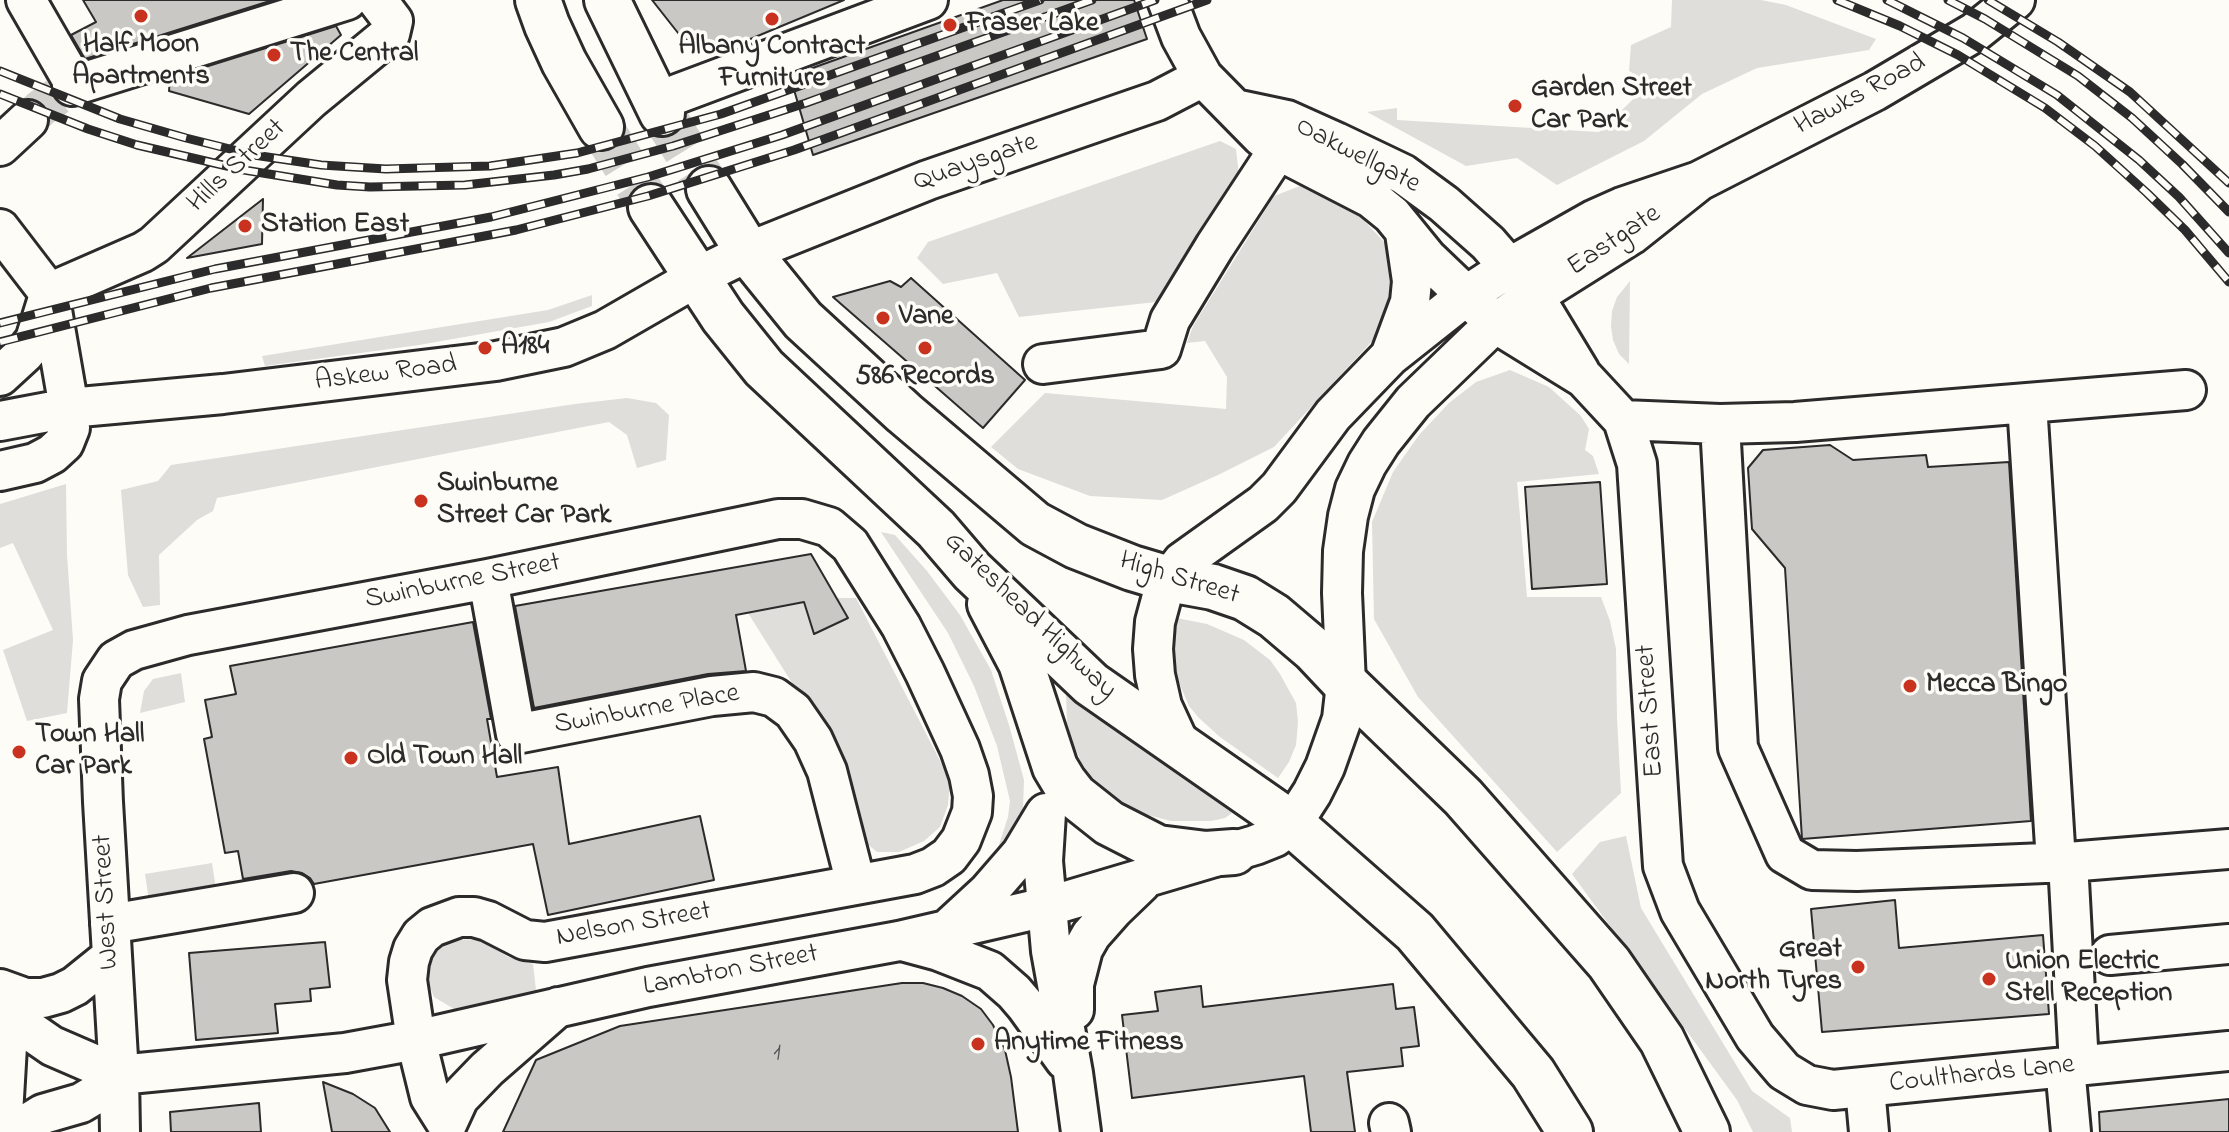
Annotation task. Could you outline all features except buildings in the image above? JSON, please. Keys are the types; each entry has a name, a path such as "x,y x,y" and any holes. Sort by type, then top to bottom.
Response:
{"highway":[{"path":"538,0 564,62 601,127"},
{"path":"607,0 670,103"},
{"path":"709,189 748,252"},
{"name":"Gateshead Highway","path":"651,207 723,317 764,368 936,529 972,571 1091,684 1292,824 1415,932 1533,1073 1570,1132"},
{"name":"High Street","path":"748,252 803,320 904,413 1035,524 1076,546 1132,568 1213,587 1245,598 1274,616 1314,650 1346,684"},
{"path":"972,571 1021,663 1047,746 1064,782 1109,823 1158,848 1206,854 1234,852"},
{"path":"1346,684 1463,797 1609,963 1662,1040 1707,1132"},
{"path":"1046,813 1047,746"}],"street":[{"path":"26,0 74,86 347,0"},
{"path":"670,103 928,0"},
{"name":"Oakwellgate","path":"1167,0 1181,37 1203,77 1217,93 1278,150 1346,183 1392,215 1427,258 1495,323"},
{"name":"Hawks Road","path":"1699,181 1889,84 1975,32 2015,0"},
{"name":"Hills Street","path":"49,293 154,245 311,99 390,34 393,21 381,5"},
{"name":"Quaysgate","path":"748,252 928,180 1157,101 1203,77"},
{"name":"Oakwellgate","path":"1235,109 1287,120 1403,174 1444,204 1488,243 1534,296"},
{"path":"0,146 28,120"},
{"path":"1043,364 1161,349 1170,320 1278,150"},
{"name":"Eastgate","path":"1169,579 1182,562 1263,504 1279,488 1333,415 1390,356 1467,295 1595,219 1699,181"},
{"name":"Eastgate","path":"1148,877 1275,837 1292,824 1312,793 1342,719 1346,684 1343,551 1348,516 1355,489 1381,442 1413,402 1495,323 1631,235 1699,181"},
{"path":"0,229 49,293 67,426"},
{"path":"1390,356 1410,302 1412,281 1405,233"},
{"name":"Askew Road","path":"0,421 67,426 223,394 496,361 564,347 605,330 697,277 748,252"},
{"path":"0,376 35,340 49,293"},
{"name":"East Street","path":"1534,296 1584,378 1623,420 1637,464 1663,866 1680,911 1755,1037"},
{"name":"East Street","path":"1495,323 1584,378"},
{"path":"1623,420 1720,424 1795,422 2186,390"},
{"path":"2027,403 2062,862 2072,1066 2071,1132"},
{"path":"1720,424 1738,748 1785,854 1812,870 1857,871 2062,862 2229,849"},
{"name":"Askew Road","path":"0,471 35,463 52,454 67,426"},
{"name":"Swinburne Street","path":"105,673 123,655 188,635 488,579 778,519 802,519 829,527 850,545 901,626 925,673 969,775 972,812 961,840"},
{"name":"Swinburne Place","path":"488,579 516,734 712,696 754,692 774,697 793,711 813,740 827,771 856,884"},
{"path":"1169,579 1155,622 1154,662 1162,706 1180,745"},
{"name":"West Street","path":"105,673 99,699 120,1132"},
{"path":"1046,813 1043,861 1046,907 1081,1132"},
{"path":"946,930 988,892 1021,854 1046,813"},
{"name":"Nelson Street","path":"430,1097 416,1040 407,980 413,949 421,936 432,927 459,917 474,917 525,940 545,942 915,874 949,856 961,840"},
{"path":"1073,1073 1074,984 1083,949 1114,909 1148,877"},
{"name":"Lambton Street","path":"416,1040 648,987 899,941 1046,907 1148,877"},
{"path":"3,1000 43,998 75,986 110,940 294,893"},
{"path":"899,941 939,951 990,971 1026,1006 1073,1073"},
{"path":"2110,955 2229,944"},
{"path":"3,1000 26,1028 52,1046 119,1075 345,1053 416,1040"},
{"path":"2,1132 3,1000"},
{"path":"345,1053 403,1076 430,1097 447,1124 459,1098 487,1069 558,1007"},
{"name":"Coulthards Lane","path":"1755,1037 1784,1071 1807,1085 1833,1090 2229,1051"},
{"path":"14,1132 43,1114 81,1103 119,1075"},
{"path":"1865,1088 1869,1132"}],"shaded area":[{"path":"1672,0 1761,0 1786,5 1876,39 1869,50 1757,68 1702,94 1644,141 1557,185 1517,158 1466,166 1367,112 1397,108 1397,120 1599,132 1650,83 1629,71 1631,45 1671,27"},
{"path":"1220,141 1236,149 1239,176 1156,302 1019,317 997,273 943,284 917,258 928,242"},
{"path":"1300,186 1359,215 1385,243 1400,283 1388,324 1274,447 1162,500 1090,496 1018,469 991,447 1045,393 1226,409 1227,377 1205,341 1187,343 1193,326 1274,196"},
{"path":"1630,281 1629,364 1619,354 1611,326 1617,297"},
{"path":"592,295 592,306 549,322 419,345 265,366 262,356 548,310"},
{"path":"1510,370 1549,387 1581,416 1589,429 1585,450 1593,456 1599,474 1517,482 1527,597 1601,597 1616,649 1621,793 1557,852 1418,697 1374,619 1372,522 1393,472 1419,435 1449,403 1476,382"},
{"path":"627,398 656,403 669,415 666,460 637,468 627,435 609,422 217,498 213,511 197,520 159,555 160,605 143,607 128,575 121,490 158,481 171,465"},
{"path":"66,484 73,640 67,713 27,721 3,650 53,630 13,543 0,548 0,504"},
{"path":"881,532 895,535 927,571 960,615 991,670 1024,780 1023,808 1018,827 1000,858 996,854 1010,801 997,746 974,686 948,633"},
{"path":"836,598 856,598 950,780 948,805 940,827 924,841 899,852 877,852 865,842 828,740 748,613 804,602 815,634 847,618"},
{"path":"1177,618 1207,624 1244,640 1270,660 1280,674 1296,703 1298,722 1296,745 1278,778 1220,737 1189,706 1174,671 1171,640"},
{"path":"181,673 185,702 140,713 144,691 153,679"},
{"path":"1066,692 1232,813 1211,821 1171,821 1136,812 1119,803 1081,762 1067,722"},
{"path":"1626,836 1641,908 1752,1091 1790,1118 1792,1132 1753,1132 1737,1100 1572,874 1600,842"},
{"path":"212,863 216,889 149,901 145,874"},
{"path":"480,939 508,957 533,964 536,990 454,1009 434,997 425,975 429,953 451,940"}],"tunnel":[{"path":"28,120 72,86"},
{"path":"662,113 709,189"},
{"path":"601,127 651,207"}],"railway":[{"path":"0,71 120,119 254,155 321,165 386,169 490,166 577,153 721,114 1040,0"},
{"path":"0,94 137,145 244,170 337,185 465,185 588,169 673,146 806,103 1092,0"},
{"path":"0,323 215,269 491,217 648,177 782,135 1155,0"},
{"path":"0,342 211,288 516,230 648,196 794,150 1207,0"},
{"path":"1837,0 1900,26 1958,55 2045,108 2095,146 2147,193 2185,230 2229,282"},
{"path":"1887,0 1963,38 2057,95 2139,160 2179,197 2229,253"},
{"path":"1948,0 2078,76 2132,118 2229,212"},
{"path":"1988,0 2058,42 2130,92 2229,183"}],"place":[{"name":"Half Moon Apartments","path":"141,16"},
{"name":"Albany Contract Furniture","path":"772,19"},
{"name":"Fraser Lake","path":"950,25"},
{"name":"The Central","path":"274,55"},
{"name":"Garden Street Car Park","path":"1515,106"},
{"name":"Station East","path":"245,226"},
{"name":"Vane","path":"883,318"},
{"name":"A184","path":"485,348"},
{"name":"586 Records","path":"925,348"},
{"name":"Swinburne Street Car Park","path":"421,501"},
{"name":"Mecca Bingo","path":"1910,686"},
{"name":"Town Hall Car Park","path":"19,752"},
{"name":"Old Town Hall","path":"351,758"},
{"name":"Great North Tyres","path":"1858,967"},
{"name":"Union Electric Stell Reception","path":"1989,979"},
{"name":"Anytime Fitness","path":"978,1044"}]}
